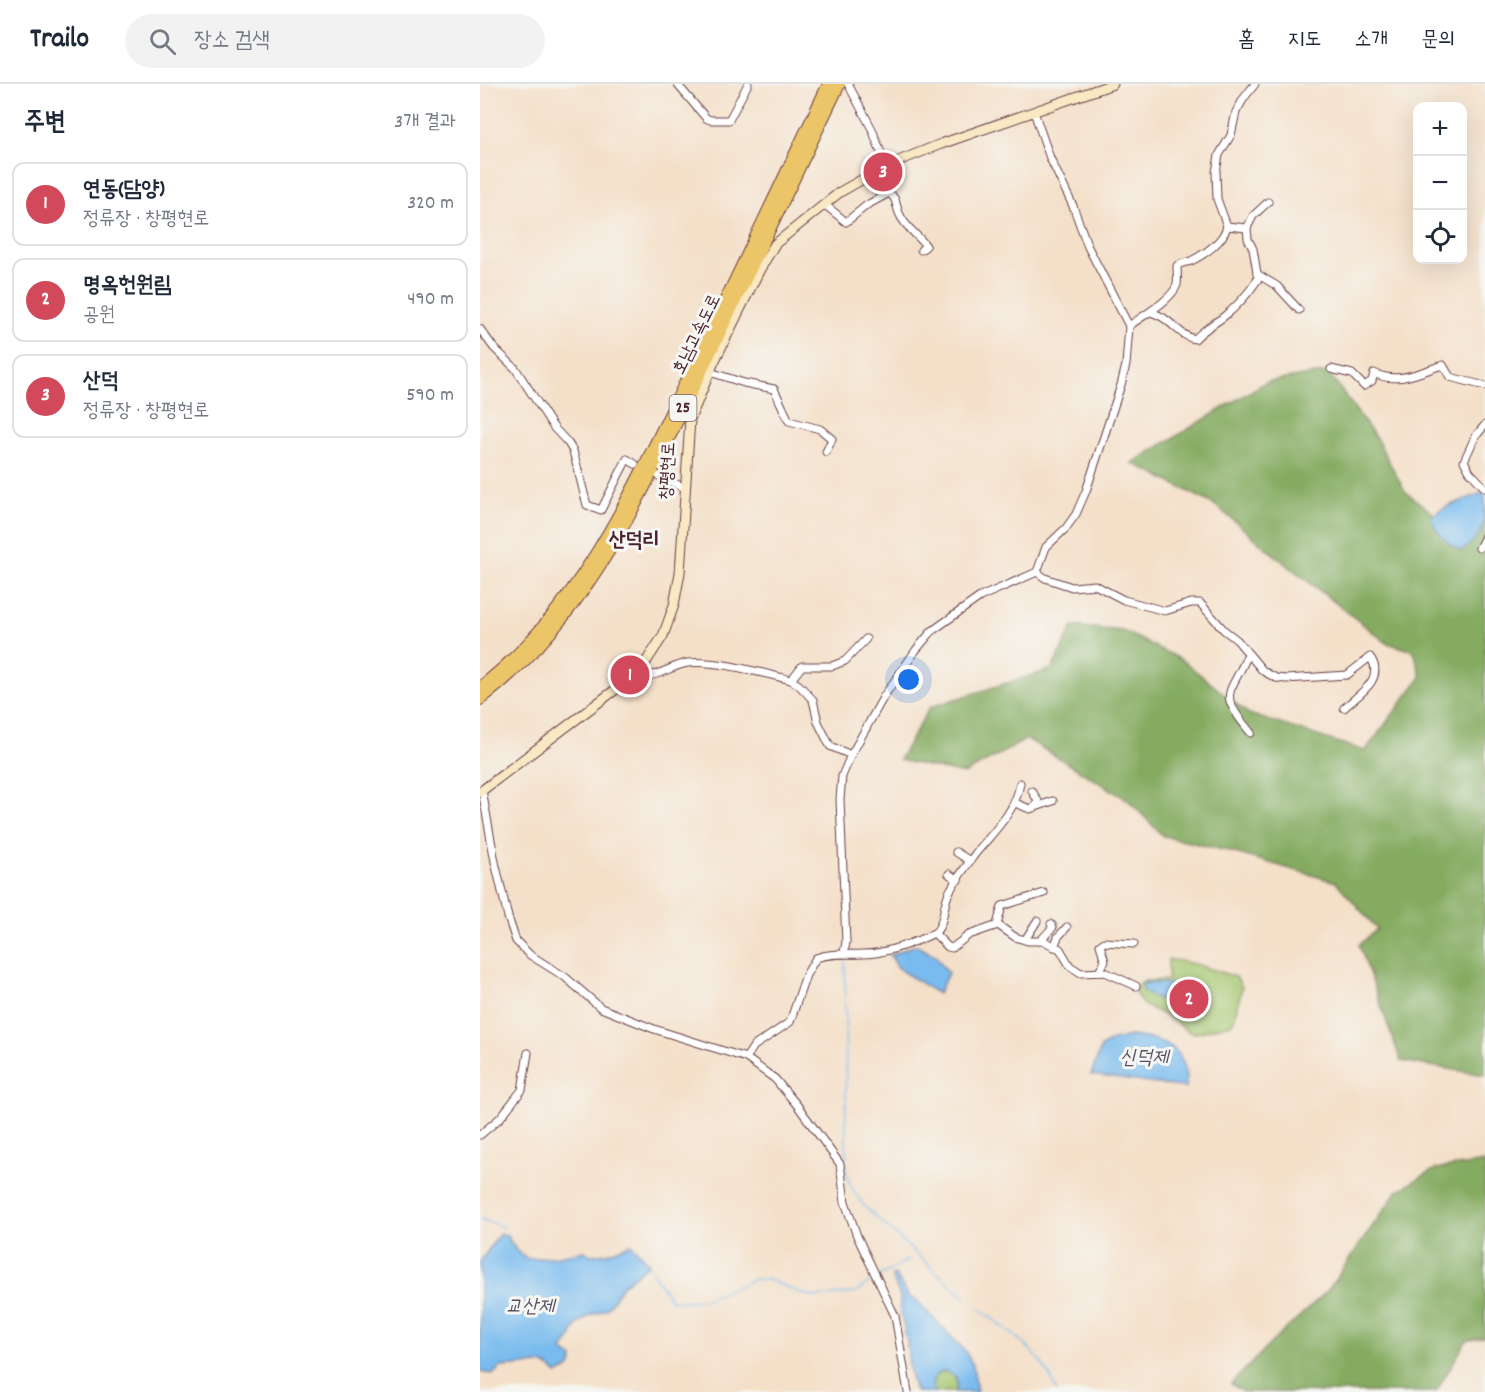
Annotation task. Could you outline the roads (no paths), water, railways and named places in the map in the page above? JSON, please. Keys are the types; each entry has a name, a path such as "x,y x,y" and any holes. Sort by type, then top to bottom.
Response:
{"highway":[{"name":"호남고속도로","path":"480,688 510,662 552,618 600,550 646,464 829,84"},
{"name":"호남고속도로","path":"480,699 495,688 560,623 603,562 654,466 839,84"}],"main road":[{"name":"창평현로","path":"481,791 640,671 663,636 674,605 680,573 690,419 759,271 775,244 849,186 886,166 1113,84"}],"street":[{"path":"677,84 706,118 729,120 748,84"},
{"path":"848,84 872,129 886,166"},
{"path":"1129,326 1164,301 1177,285 1177,266 1181,262 1189,262 1212,247 1220,241 1226,230 1227,226 1217,199 1216,172 1219,155 1230,135 1236,112 1255,84"},
{"path":"844,953 846,942 840,799 842,776 851,755 884,696 932,631 980,597 1037,572 1046,547 1066,528 1076,514 1086,491 1126,365 1129,326 1088,247 1073,206 1050,158 1034,112"},
{"path":"824,204 846,222 867,205 889,193 896,198 899,213 905,224 926,246 921,250"},
{"path":"1151,312 1165,319 1185,335 1195,339 1203,330 1222,318 1245,298 1258,279 1247,228 1253,216 1268,202"},
{"path":"1227,226 1247,228"},
{"path":"1257,274 1276,286 1299,310"},
{"path":"480,329 494,348 515,368 554,428 573,451 587,505 601,510 627,459 635,464"},
{"path":"1331,369 1352,374 1364,386 1372,381 1374,373 1388,379 1404,379 1417,372 1443,365 1450,377 1485,386"},
{"path":"710,372 774,389 789,422 820,429 832,439 826,452"},
{"path":"1485,425 1475,437 1464,461 1470,472 1485,488"},
{"path":"659,476 685,488"},
{"path":"1479,548 1485,536"},
{"path":"1037,572 1045,578 1072,587 1095,585 1124,600 1165,611 1191,603 1200,603 1224,630 1237,640 1263,671 1276,678 1286,680 1347,675 1370,657 1375,665 1376,675 1369,685 1344,708"},
{"path":"791,680 802,666 832,666 845,661 866,639"},
{"path":"1248,654 1230,689 1228,702 1251,733"},
{"path":"640,671 647,676 657,675 675,666 689,663 735,667 791,680 799,685 816,705 818,722 830,746 851,755"},
{"path":"746,1058 754,1046 790,1022 806,975 816,958 844,953 882,952 934,933 941,927 943,908 949,891 1015,803 1020,783"},
{"path":"481,791 495,862 516,941 530,955 565,977 601,1008 654,1029 746,1058 775,1079 840,1164 844,1202 857,1236 895,1316 908,1392"},
{"path":"1032,791 1038,801 1035,807"},
{"path":"1015,803 1030,809 1053,801"},
{"path":"957,852 970,861"},
{"path":"949,874 957,880"},
{"path":"997,925 1002,906 1044,893"},
{"path":"1025,940 1037,921"},
{"path":"1040,941 1053,927 1051,924"},
{"path":"934,933 952,948 969,935 997,925"},
{"path":"997,925 1014,937 1040,941 1060,949 1074,970 1081,973 1105,972 1136,986"},
{"path":"1054,947 1067,927"},
{"path":"1099,972 1104,961 1100,945 1104,942 1134,944"},
{"path":"480,1135 500,1118 522,1090 528,1053"}],"water":[{"path":"1482,493 1485,496 1485,514 1482,528 1475,540 1461,551 1442,536 1431,516 1448,506"},
{"path":"915,945 936,956 948,973 938,994 899,969 890,955"},
{"path":"1143,983 1163,983 1173,986 1178,1001 1152,996 1143,991"},
{"name":"신덕제","path":"1130,1036 1154,1039 1172,1047 1179,1054 1183,1063 1186,1088 1091,1075 1101,1047 1113,1040"},
{"name":"교산제","path":"500,1233 506,1235 516,1250 528,1259 585,1251 591,1255 607,1253 631,1244 649,1264 622,1286 607,1309 577,1324 562,1350 573,1358 570,1367 563,1372 557,1374 549,1367 540,1364 501,1367 493,1374 480,1372 480,1262"},
{"path":"895,1274 908,1296 916,1300 965,1351 973,1365 977,1392 955,1392 956,1377 945,1371 934,1378 932,1385 935,1392 915,1392 909,1368 900,1296 892,1276"}],"waterway":[{"path":"845,962 845,1163 847,1176 864,1206 965,1298"},
{"path":"480,1219 504,1227"},
{"path":"880,1276 910,1259"},
{"path":"648,1266 672,1301 709,1298 755,1279 769,1280 815,1297 855,1293 873,1279"},
{"path":"978,1308 1013,1334 1034,1354 1044,1366 1057,1392"}],"place":[{"name":"산덕","path":"883,172"},
{"name":"연동(담양)","path":"630,675"},
{"name":"명옥헌원림","path":"1189,999"}],"district":[{"name":"산덕리","path":"634,542"}]}
